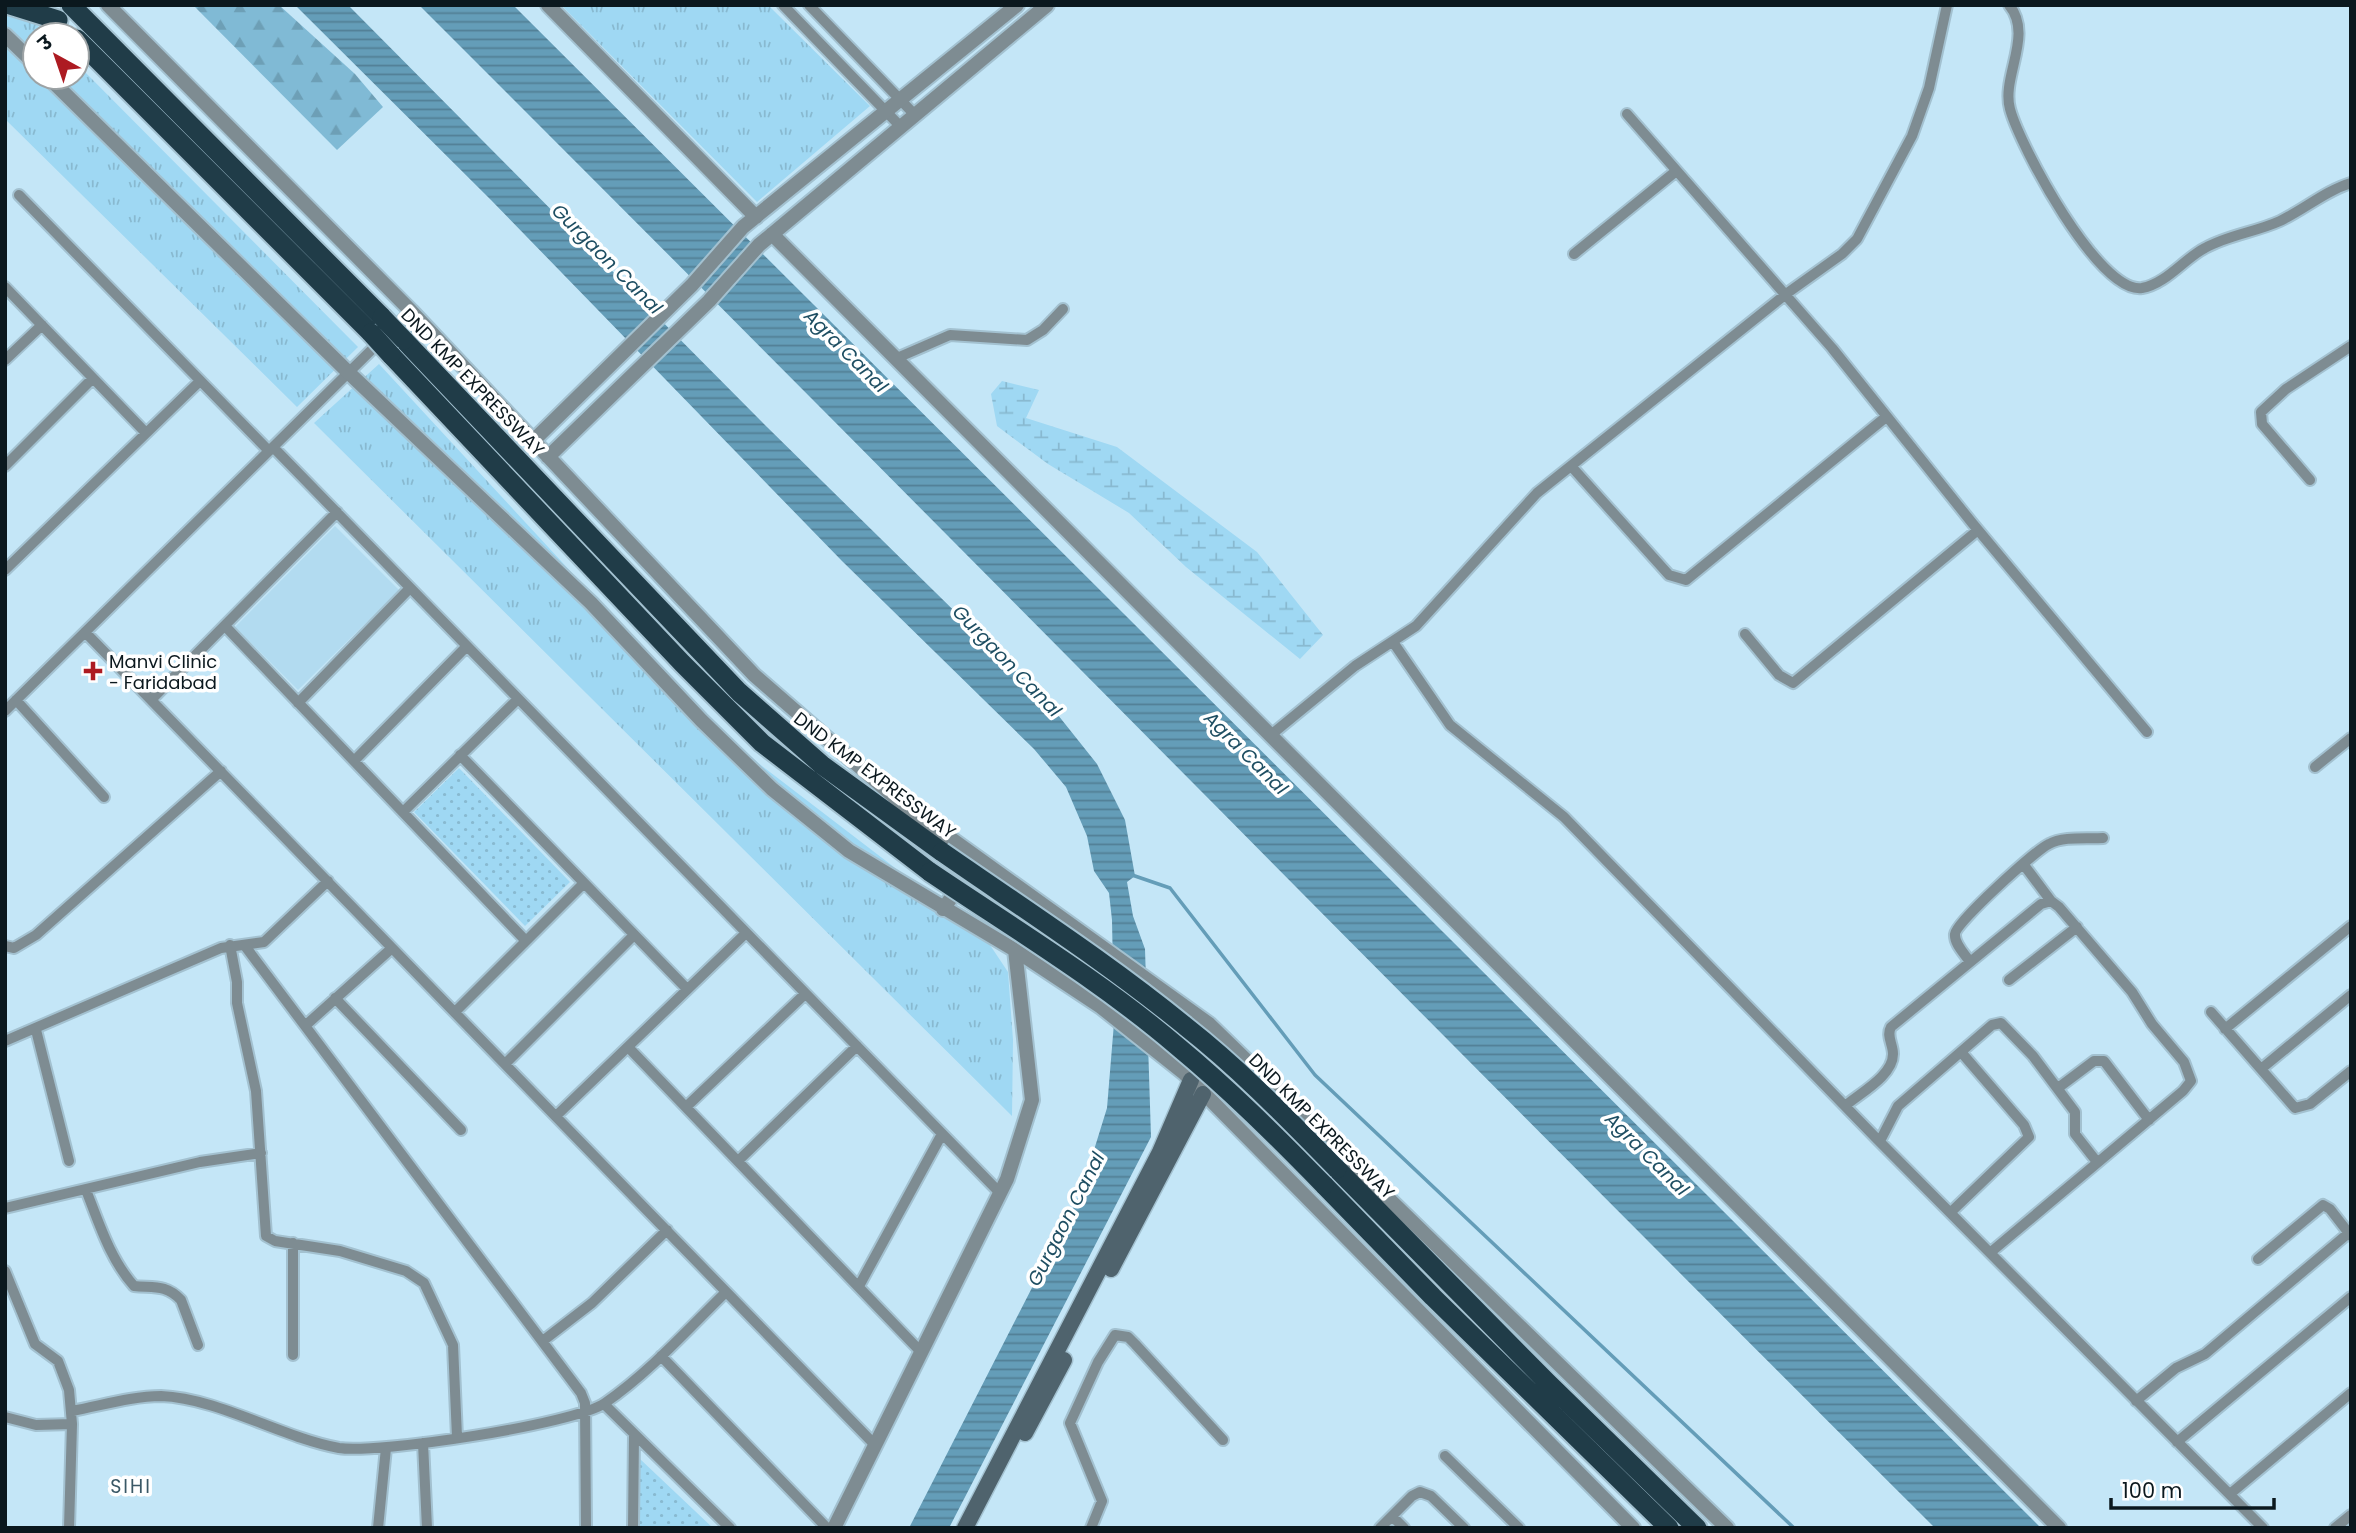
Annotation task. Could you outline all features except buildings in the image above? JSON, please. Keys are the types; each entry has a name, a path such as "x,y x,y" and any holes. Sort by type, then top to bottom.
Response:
{"highway":[{"path":"10,5 58,20"},
{"path":"43,5 58,20"},
{"name":"DND KMP EXPRESSWAY","path":"71,5 382,317 739,692 822,765 1130,982 1261,1091 1547,1382 1698,1528"},
{"path":"91,53 371,333 742,724 810,782 930,872 1114,997 1176,1044 1247,1107 1433,1297 1669,1528"}],"main road":[{"path":"965,1528 1160,1152 1191,1080"},
{"path":"976,1528 1203,1094"}],"street":[{"path":"108,5 411,311 754,675 901,802 1209,1024 1286,1102 1727,1528"},
{"path":"548,5 756,217"},
{"path":"783,5 901,127"},
{"path":"809,5 915,115"},
{"path":"533,441 692,285 743,227 1017,5"},
{"path":"548,457 709,301 759,245 1047,5"},
{"path":"1271,735 1355,667 1416,626 1537,493 1786,294 1842,254 1857,239 1889,184 1912,136 1929,88 1947,5"},
{"path":"2009,5 2016,17 2018,32 2008,94 2014,121 2056,201 2078,235 2123,284 2143,288 2155,283 2202,249 2281,220 2351,183"},
{"path":"5,35 21,50"},
{"path":"62,91 349,373 591,603 701,720 772,789 849,851 1014,950 1115,1017 1154,1048 1191,1080 1626,1525"},
{"path":"1627,114 1675,172 1786,294 2147,732"},
{"path":"1574,254 1675,172"},
{"path":"19,195 200,381 337,512 1000,1193"},
{"path":"772,234 2059,1528"},
{"path":"5,287 146,433"},
{"path":"897,358 950,335 1027,340 1043,330 1063,309"},
{"path":"5,710 411,311"},
{"path":"5,360 42,325"},
{"path":"2310,480 2262,425 2260,412 2286,389 2351,346"},
{"path":"5,466 93,378"},
{"path":"5,570 200,381"},
{"path":"1571,466 1669,575 1686,580 1886,417"},
{"path":"151,700 337,512"},
{"path":"1745,634 1779,675 1793,683 1978,530"},
{"path":"298,703 410,588"},
{"path":"225,626 526,941"},
{"path":"85,632 875,1445"},
{"path":"1393,642 1450,725 1564,817 1845,1106 2263,1528"},
{"path":"354,761 467,646"},
{"path":"402,812 518,699"},
{"path":"16,700 104,797"},
{"path":"2315,767 2351,737"},
{"path":"460,755 687,989"},
{"path":"5,946 13,948 36,934 221,771"},
{"path":"1970,962 1957,942 1957,928 2024,865 2055,841 2103,838"},
{"path":"943,909 979,860"},
{"path":"1991,1252 2189,1084 2189,1070 2152,1024 2132,992 2051,901 2024,865"},
{"path":"5,1041 230,945 259,945 269,939 328,881"},
{"path":"455,1012 584,883"},
{"path":"1845,1106 1889,1067 1893,1054 1888,1032 1891,1027 2041,904 2051,901"},
{"path":"2225,1029 2351,926"},
{"path":"2009,980 2077,928"},
{"path":"556,1116 746,933"},
{"path":"505,1064 634,935"},
{"path":"230,945 237,982 237,1003 256,1091 264,1231 271,1240 340,1251 406,1271 424,1283 453,1345 457,1437"},
{"path":"246,946 544,1340 581,1393 585,1412 586,1528"},
{"path":"306,1025 392,948"},
{"path":"834,1528 1000,1193 1031,1100 1014,950"},
{"path":"686,1107 805,994"},
{"path":"2260,1069 2351,995"},
{"path":"335,999 461,1130"},
{"path":"2211,1013 2291,1104 2300,1109 2351,1071"},
{"path":"1880,1141 1898,1106 1992,1025 2001,1023 2058,1088 2077,1116 2075,1134 2097,1162"},
{"path":"36,1030 69,1161"},
{"path":"628,1046 921,1352"},
{"path":"738,1161 856,1046"},
{"path":"1951,1212 2029,1138 2024,1125 1961,1052"},
{"path":"2058,1088 2094,1061 2104,1061 2149,1120"},
{"path":"1249,1140 1286,1102"},
{"path":"859,1286 942,1134"},
{"path":"5,1208 200,1162 261,1153"},
{"path":"86,1190 111,1251 129,1281 134,1286 161,1286 175,1294 181,1300 198,1345"},
{"path":"2136,1401 2181,1365 2205,1354 2350,1233 2330,1209 2323,1205 2258,1259"},
{"path":"544,1340 592,1303 667,1230"},
{"path":"292,1355 293,1243"},
{"path":"5,1271 34,1344 58,1362 69,1390 72,1411 69,1528"},
{"path":"72,1411 163,1396 202,1405 340,1448 386,1448 457,1437 585,1412 604,1405 661,1356 726,1292"},
{"path":"2177,1442 2351,1297"},
{"path":"1091,1528 1102,1502 1070,1423 1098,1362 1115,1335 1128,1337 1136,1344 1223,1440"},
{"path":"661,1356 827,1528"},
{"path":"2230,1494 2351,1393"},
{"path":"604,1405 730,1528"},
{"path":"5,1417 36,1425 72,1424"},
{"path":"633,1528 634,1434"},
{"path":"423,1443 427,1528"},
{"path":"378,1528 386,1448"},
{"path":"1445,1456 1519,1528"},
{"path":"1380,1528 1412,1496 1424,1493 1464,1528"},
{"path":"2335,1528 2351,1515"},
{"path":"1392,1516 1404,1528"}],"shaded area":[{"path":"335,526 399,590 298,690 235,627"}],"green space":[{"path":"5,5 17,5 33,21 21,21 21,91 91,91 91,78 358,347 297,407 5,119"},
{"path":"193,5 279,5 355,74 383,107 337,150"},
{"path":"561,5 768,5 870,106 757,202"},
{"path":"379,364 707,719 762,766 984,936 1008,972 1013,1040 1012,1116 314,423"},
{"path":"1002,381 1039,390 1026,418 1117,447 1257,552 1323,635 1300,659 1186,567 1129,513 1048,464 997,426 991,394"},
{"path":"459,768 570,882 525,926 414,812"},
{"path":"640,1459 713,1528 640,1528"}],"water":[{"path":"295,5 348,5 767,427 1050,705 1097,764 1125,820 1135,876 1127,882 1133,916 1145,949 1151,1137 949,1528 909,1528 1081,1192 1107,1108 1114,1023 1109,893 1094,871 1087,836 1066,787 1034,749 842,561 491,200"},
{"name":"Agra Canal","path":"419,5 513,5 2041,1528 1935,1528"}],"waterway":[{"path":"1132,875 1170,888 1315,1075 1794,1528"}],"place":[{"name":"Manvi Clinic - Faridabad","path":"93,671"}],"district":[{"name":"SIHI","path":"131,1486"}],"water label":[{"name":"Gurgaon Canal","path":"607,259"},
{"name":"Gurgaon Canal","path":"1007,661"},
{"name":"Gurgaon Canal","path":"1066,1219"}]}
